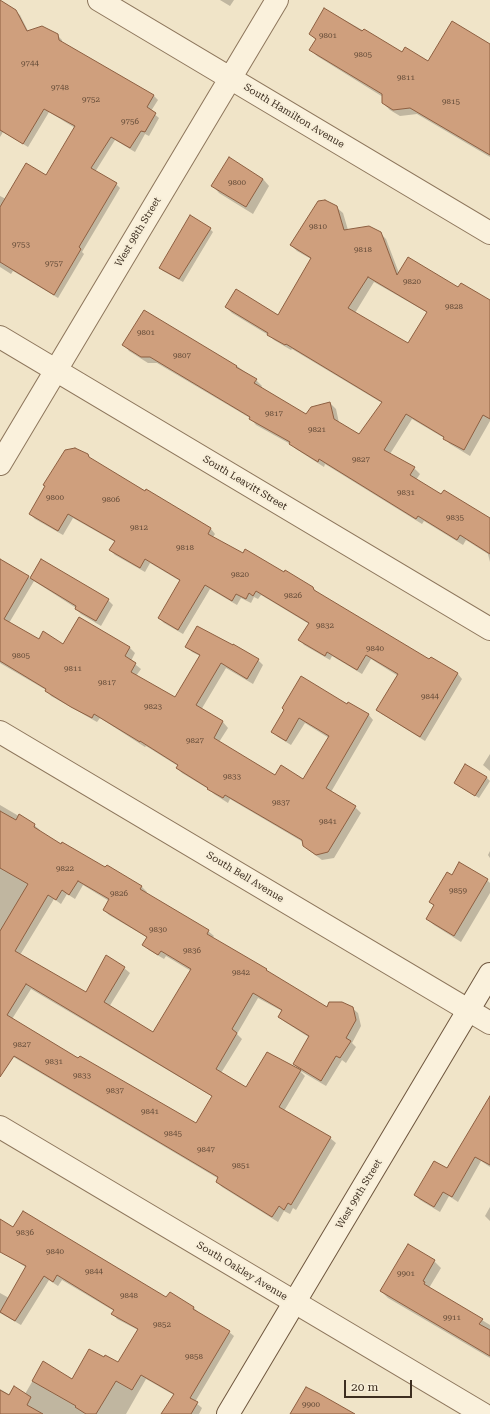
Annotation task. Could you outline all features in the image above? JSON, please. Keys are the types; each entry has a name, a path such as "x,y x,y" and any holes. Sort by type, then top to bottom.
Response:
{"street":[{"name":"South Hamilton Avenue","path":"99,0 490,233"},
{"name":"West 98th Street","path":"0,464 277,0"},
{"name":"South Leavitt Street","path":"0,338 490,629"},
{"name":"South Bell Avenue","path":"0,732 490,1023"},
{"name":"West 99th Street","path":"228,1414 490,974"},
{"name":"South Oakley Avenue","path":"0,1127 483,1414"}],"building":[{"path":"0,0 16,10 27,31 42,26 58,34 59,40 154,95 147,107 156,113 145,132 141,131 130,148 111,137 91,168 117,183 79,247 81,249 54,295 0,262 0,207 26,163 46,175 75,126 44,109 23,144 0,130"},
{"path":"324,8 362,31 364,29 402,52 405,47 428,61 452,21 490,44 490,155 410,108 393,110 382,103 382,94 309,50 316,39 309,34"},
{"path":"229,157 263,179 246,207 211,186"},
{"path":"325,200 337,206 344,230 369,226 381,232 397,275 408,257 458,287 461,283 490,300 490,419 483,415 464,450 443,439 444,437 406,414 384,450 415,467 410,475 441,494 444,490 490,518 490,554 460,535 457,540 418,516 416,519 319,459 318,462 289,444 290,442 249,419 250,417 150,357 141,357 122,345 144,310 237,366 236,367 257,379 254,383 306,414 311,407 330,402 334,419 359,434 382,402 286,344 285,345 267,335 268,333 225,307 236,289 278,315 311,258 290,245 318,201","holes":["368,277 427,312 408,343 348,308"]},
{"path":"190,215 211,228 179,279 159,268"},
{"path":"75,448 88,454 89,457 145,491 146,489 211,528 208,534 243,553 245,549 284,572 285,570 313,587 314,590 429,659 431,657 458,673 420,737 376,710 398,674 366,655 357,670 327,652 325,656 298,640 309,623 256,591 253,596 249,593 246,599 236,594 232,601 205,585 178,630 158,618 180,580 145,559 140,568 109,550 115,541 68,514 58,531 29,514 45,486 43,485 65,450"},
{"path":"0,559 29,576 4,619 39,639 43,631 63,644 79,617 130,647 125,656 136,663 131,672 175,697 200,655 185,647 197,626 259,659 247,679 221,663 196,705 223,721 214,738 275,775 281,765 303,779 329,736 299,718 286,741 271,732 284,710 282,708 301,676 347,704 348,702 369,714 326,788 356,806 328,852 316,855 303,846 302,840 225,795 223,798 207,789 208,788 176,768 178,765 140,741 94,714 92,718 71,707 45,691 46,689 0,661"},
{"path":"41,559 109,599 96,621 75,609 76,606 30,578"},
{"path":"465,764 487,777 475,796 454,783"},
{"path":"0,811 16,820 19,814 35,824 34,827 61,844 62,842 105,867 107,865 142,886 140,889 209,930 207,934 267,969 266,970 327,1007 329,1002 342,1002 353,1007 356,1020 346,1038 351,1041 340,1058 336,1056 321,1081 293,1064 309,1036 278,1017 282,1010 253,993 232,1029 237,1033 216,1069 246,1087 267,1052 301,1070 279,1107 331,1137 291,1205 288,1203 284,1210 279,1206 272,1217 216,1182 218,1177 14,1056 0,1077 0,931 28,884 0,868","holes":["78,881 109,899 103,910 147,937 142,945 158,955 161,951 191,969 153,1032 104,1002 125,967 106,955 86,992 15,951 48,895 56,900 62,890 69,895","26,984 212,1096 196,1123 80,1056 78,1058 7,1015"]},
{"path":"459,862 488,879 454,936 426,919 434,905 429,902 447,872 452,875"},
{"path":"490,1096 490,1165 475,1157 452,1197 443,1192 434,1207 414,1195 434,1161 447,1168"},
{"path":"23,1211 166,1297 170,1292 194,1307 193,1309 230,1331 190,1398 198,1402 191,1414 161,1414 174,1394 141,1375 132,1390 116,1381 96,1414 86,1414 75,1407 76,1406 32,1381 43,1361 72,1379 89,1349 118,1362 138,1329 111,1314 114,1310 57,1275 53,1282 44,1276 15,1321 0,1312 26,1266 0,1252 0,1219 13,1227"},
{"path":"408,1244 435,1260 423,1281 425,1282 424,1284 483,1319 479,1324 490,1330 490,1356 380,1291"},
{"path":"14,1386 31,1397 27,1405 43,1414 0,1414 0,1390 9,1395"},
{"path":"306,1387 318,1393 355,1414 290,1414"}]}
